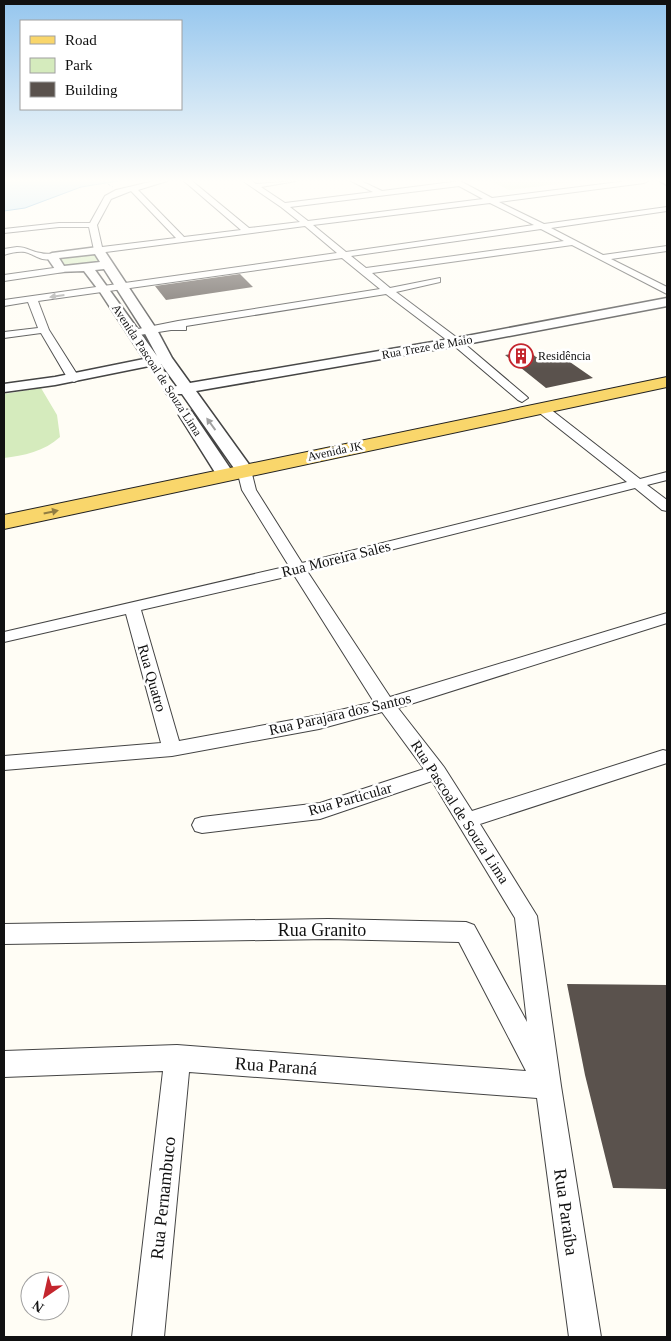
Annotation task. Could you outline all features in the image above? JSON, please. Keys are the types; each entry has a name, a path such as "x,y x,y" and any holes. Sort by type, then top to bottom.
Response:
{"main road":[{"name":"Avenida JK","path":"4,522 231,466 522,398 667,369"},
{"name":"Avenida JK","path":"4,506 231,466 541,408 667,382"}],"street":[{"path":"97,244 98,250"},
{"path":"4,252 24,249 32,250 37,256 52,256 147,244"},
{"path":"331,244 388,291 456,342 522,398"},
{"path":"4,303 420,244"},
{"path":"365,271 564,244"},
{"path":"578,244 667,291"},
{"path":"604,257 667,248"},
{"name":"Avenida Pascoal de Souza Lima","path":"98,250 150,330 159,364"},
{"path":"52,256 61,270"},
{"path":"4,278 107,265"},
{"name":"Avenida Pascoal de Souza Lima","path":"88,267 133,333 179,390 231,466"},
{"path":"133,333 171,327 180,328 277,312 288,308 388,291 437,280"},
{"path":"32,299 44,330 73,378"},
{"name":"Rua Treze de Maio","path":"179,390 456,342 667,302"},
{"path":"4,336 44,330"},
{"path":"4,388 159,364"},
{"path":"541,408 667,507"},
{"name":"Rua Pascoal de Souza Lima","path":"231,466 249,490 386,705 437,772 526,916 548,1086"},
{"name":"Rua Pascoal de Souza Lima","path":"231,466 249,490"},
{"name":"Rua Moreira Sales","path":"4,637 298,569 667,476"},
{"name":"Rua Quatro","path":"132,606 172,749"},
{"name":"Rua Parajara dos Santos","path":"4,763 172,749 319,722 386,705 667,618"},
{"path":"468,820 663,757"},
{"name":"Rua Particular","path":"202,824 320,811 437,772"},
{"name":"Rua Granito","path":"4,934 328,929 466,932 548,1086"},
{"name":"Rua Paraná","path":"4,1064 178,1058 548,1086"},
{"name":"Rua Pernambuco","path":"148,1337 178,1058"},
{"name":"Rua Paraíba","path":"548,1086 585,1337"}],"green space":[{"path":"96,252 103,264 64,268 58,257"},
{"path":"41,388 57,415 60,437 48,446 34,452 4,458 4,394"}],"building":[{"path":"240,274 253,287 166,300 155,286"},
{"path":"529,351 536,357 567,360 593,378 546,388 505,355"},
{"path":"567,984 667,985 667,1189 613,1188 585,1075"}],"place":[{"name":"Residência","path":"521,356"}]}
